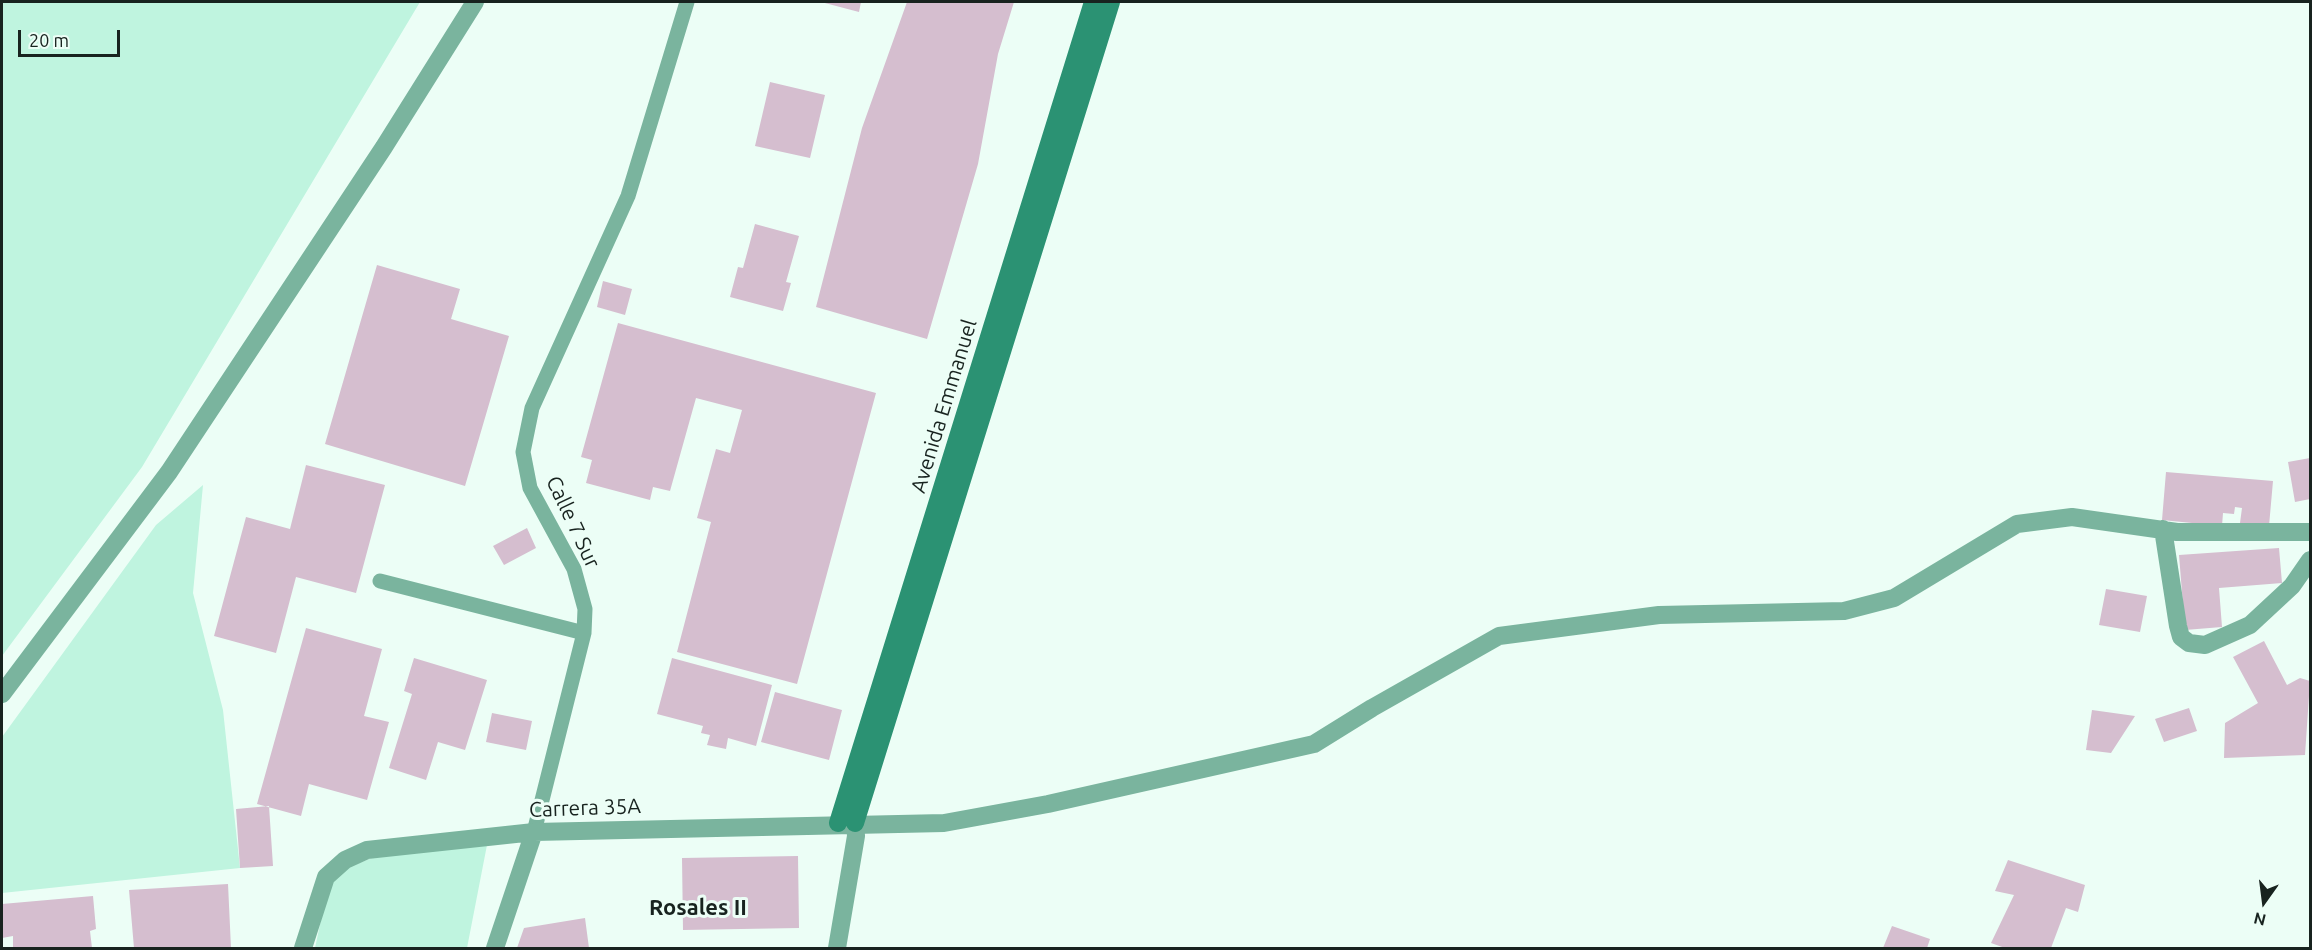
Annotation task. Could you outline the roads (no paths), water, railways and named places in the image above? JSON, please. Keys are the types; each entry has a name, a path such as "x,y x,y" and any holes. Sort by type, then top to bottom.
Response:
{"street":[{"path":"2,694 169,472 384,147 475,2"},
{"name":"Avenida Emmanuel","path":"846,823 1094,2"},
{"name":"Avenida Emmanuel","path":"846,823 1111,2"},
{"name":"Carrera 35A","path":"303,948 326,877 345,860 367,850 534,832 955,821 1048,804 1314,744 1499,636 1659,615 1844,611 1894,598 2017,524 2072,517 2177,532 2310,532"},
{"path":"2163,529 2178,626 2181,637 2189,643 2205,645 2250,625 2292,586 2310,560"},
{"path":"837,948 856,836 846,823"},
{"name":"Calle 7 Sur","path":"495,948 534,832"}],"lane":[{"name":"Calle 7 Sur","path":"534,832 584,633 585,609 574,569 530,488 523,452 532,408 628,196 687,2"},
{"path":"380,581 584,633"}],"district":[{"name":"Rosales II","path":"698,908"}]}
